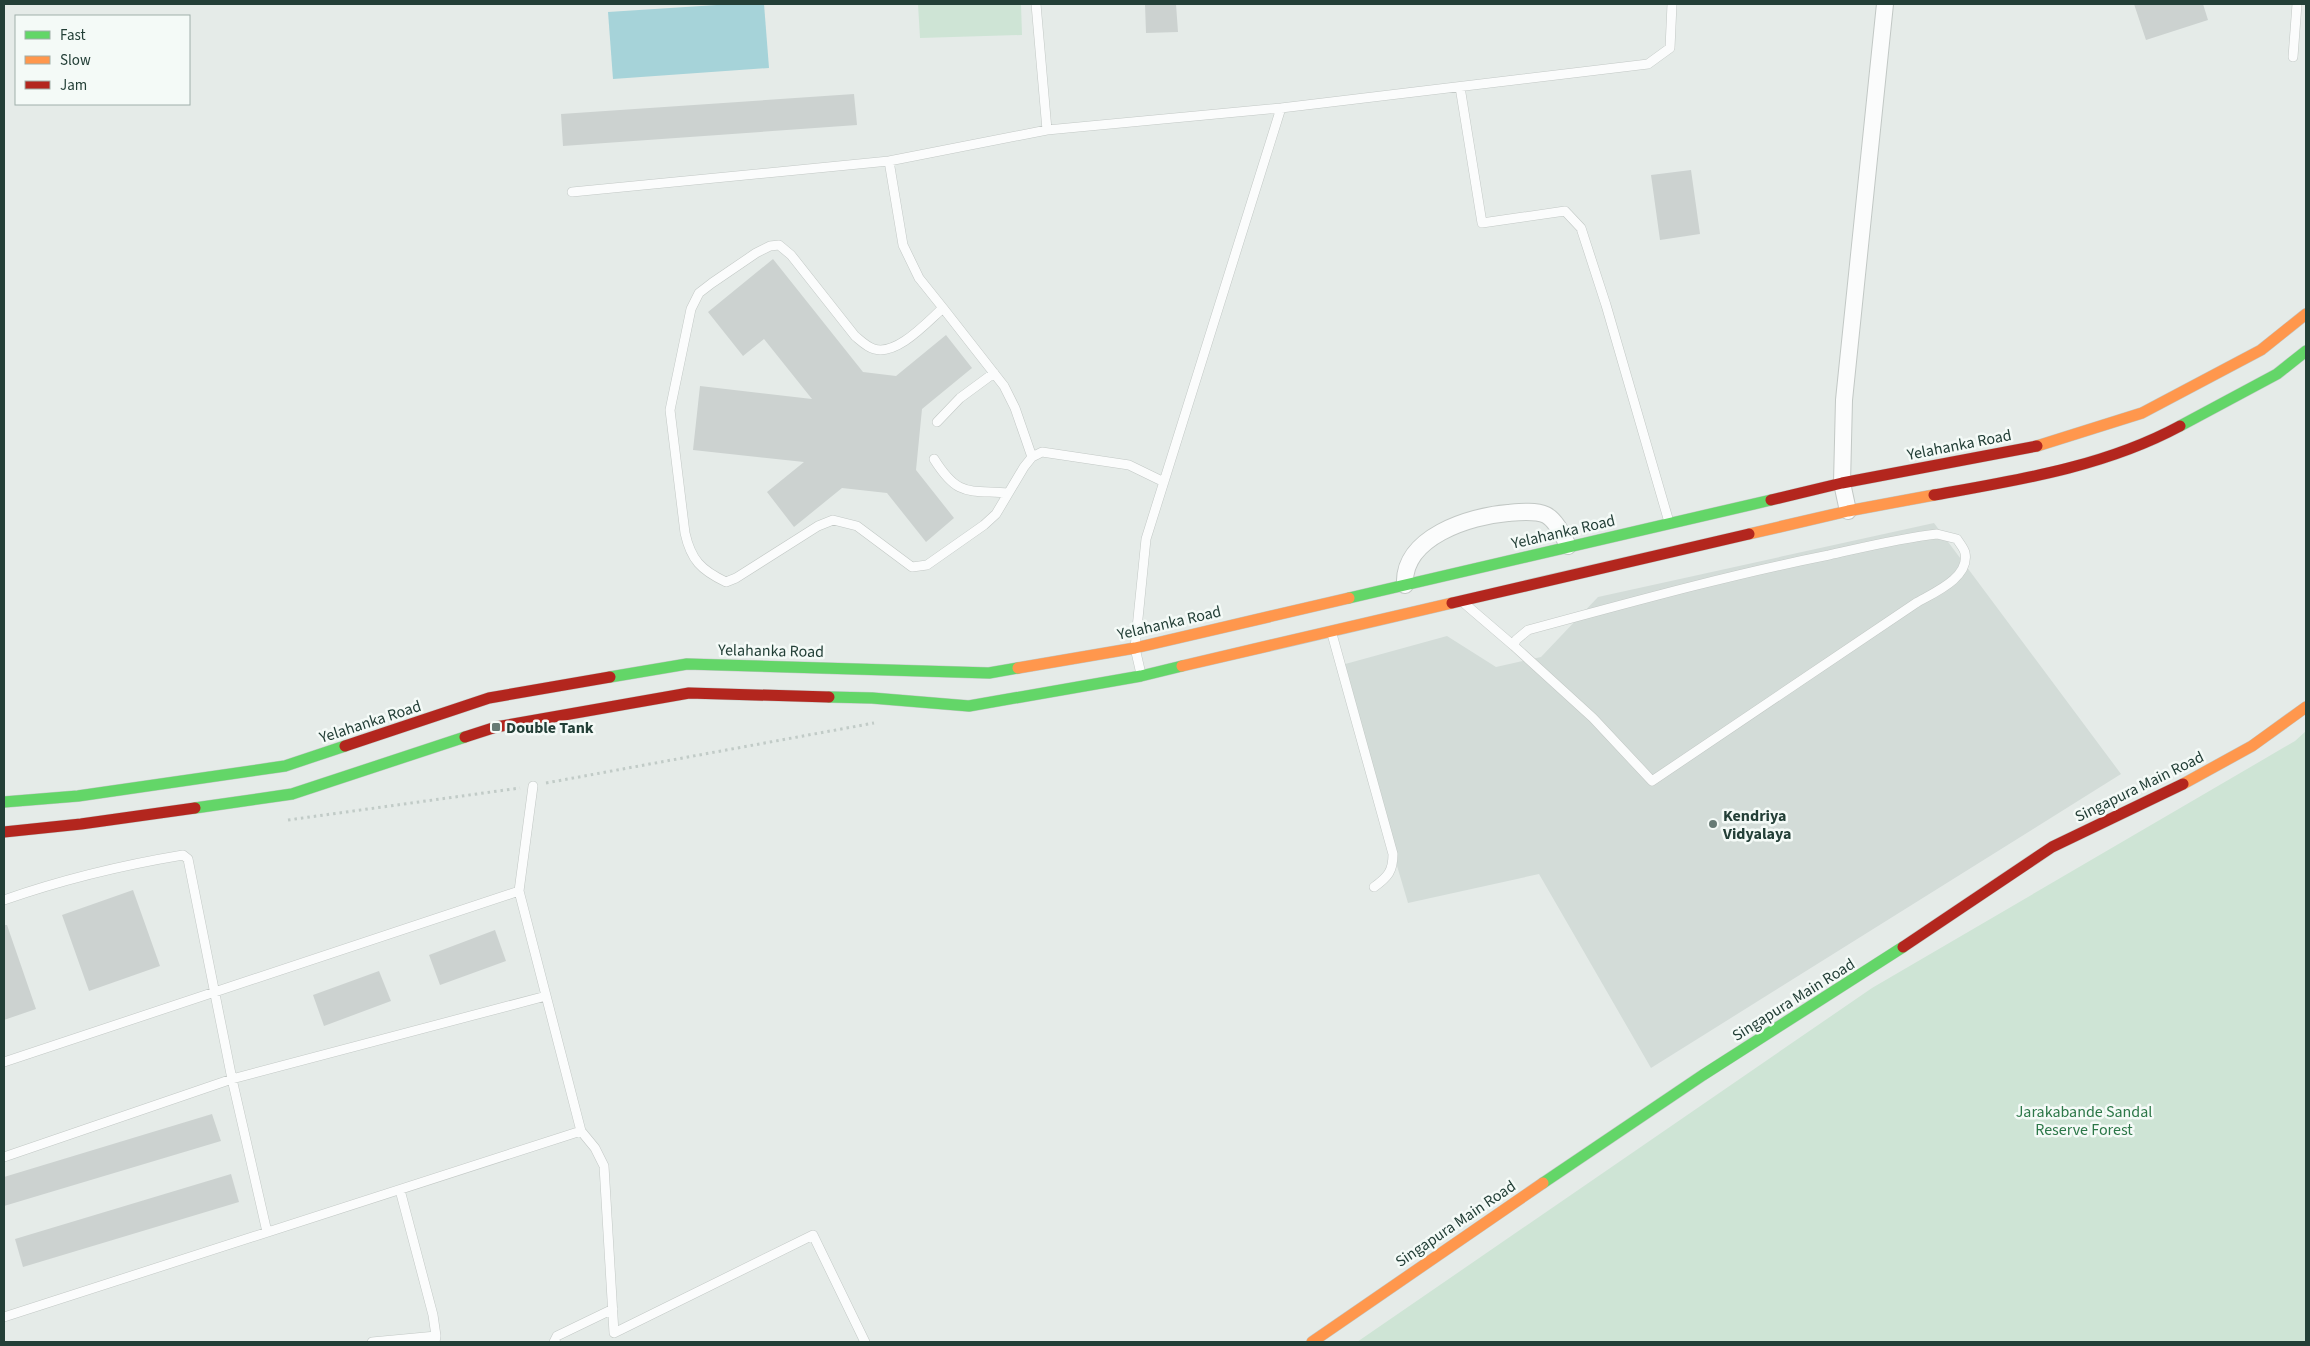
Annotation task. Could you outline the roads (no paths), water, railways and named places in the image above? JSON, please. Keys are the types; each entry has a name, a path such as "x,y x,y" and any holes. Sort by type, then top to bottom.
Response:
{"main road":[{"name":"Yelahanka Road","path":"4,802 78,796 285,766 489,698 687,664 989,673 1135,648 1842,483 2047,444 2142,413 2261,350 2306,314"},
{"path":"4,832 81,824 292,794 496,727 689,693 872,698 969,706 1141,676 1848,511 2054,473 2154,440 2278,374 2306,351"},
{"name":"Singapura Main Road","path":"1312,1342 1703,1075 1898,951 2052,847 2202,775 2252,746 2306,708"}],"street":[{"path":"1848,511 1842,483 1844,400 1885,4"},
{"path":"1404,585 1404,574 1408,566 1427,542 1444,529 1466,521 1497,514 1524,511 1546,515 1558,526 1568,546"}],"lane":[{"path":"1036,4 1047,130"},
{"path":"572,192 889,161 1047,130 1281,108 1648,64 1670,48 1672,4"},
{"path":"2293,57 2297,4"},
{"path":"1460,87 1482,223 1565,211 1582,228 1670,522"},
{"path":"1141,676 1135,648 1146,539 1281,108"},
{"path":"889,161 904,245 919,278 994,373 1015,408 1032,457"},
{"path":"943,308 902,343 887,351 874,349 864,344 855,336 791,255 779,245 770,246 756,253 699,294 691,309 670,410 688,548 701,566 711,575 726,582 736,578 818,526 833,520 857,526 912,567 927,565 984,525 996,514 1032,457 1042,452 1129,465 1164,482"},
{"path":"936,422 960,398 994,373"},
{"path":"934,459 954,486 968,490 1008,493"},
{"path":"1462,601 1593,718 1652,781 1916,603 1950,583 1963,569 1965,552 1957,539 1937,534 1906,537 1761,569 1528,630 1516,640 1514,646"},
{"path":"1332,632 1393,854 1393,867 1390,874 1374,887"},
{"path":"533,786 519,891 581,1131 595,1148 604,1166 613,1309 613,1338 813,1235 865,1342"},
{"path":"4,900 32,890 183,855 188,859 232,1079 267,1232"},
{"path":"4,1062 519,891"},
{"path":"4,1157 232,1079 546,996"},
{"path":"4,1316 581,1131"},
{"path":"372,1342 435,1339 433,1315 400,1190"},
{"path":"554,1342 557,1336 564,1332 613,1309"}],"water":[{"path":"732,4 764,4 769,68 613,79 608,12"}],"place":[{"name":"Double Tank","path":"496,727"},
{"name":"Kendriya Vidyalaya","path":"1713,824"}],"park label":[{"name":"Jarakabande Sandal Reserve Forest","path":"2084,1120"}]}
